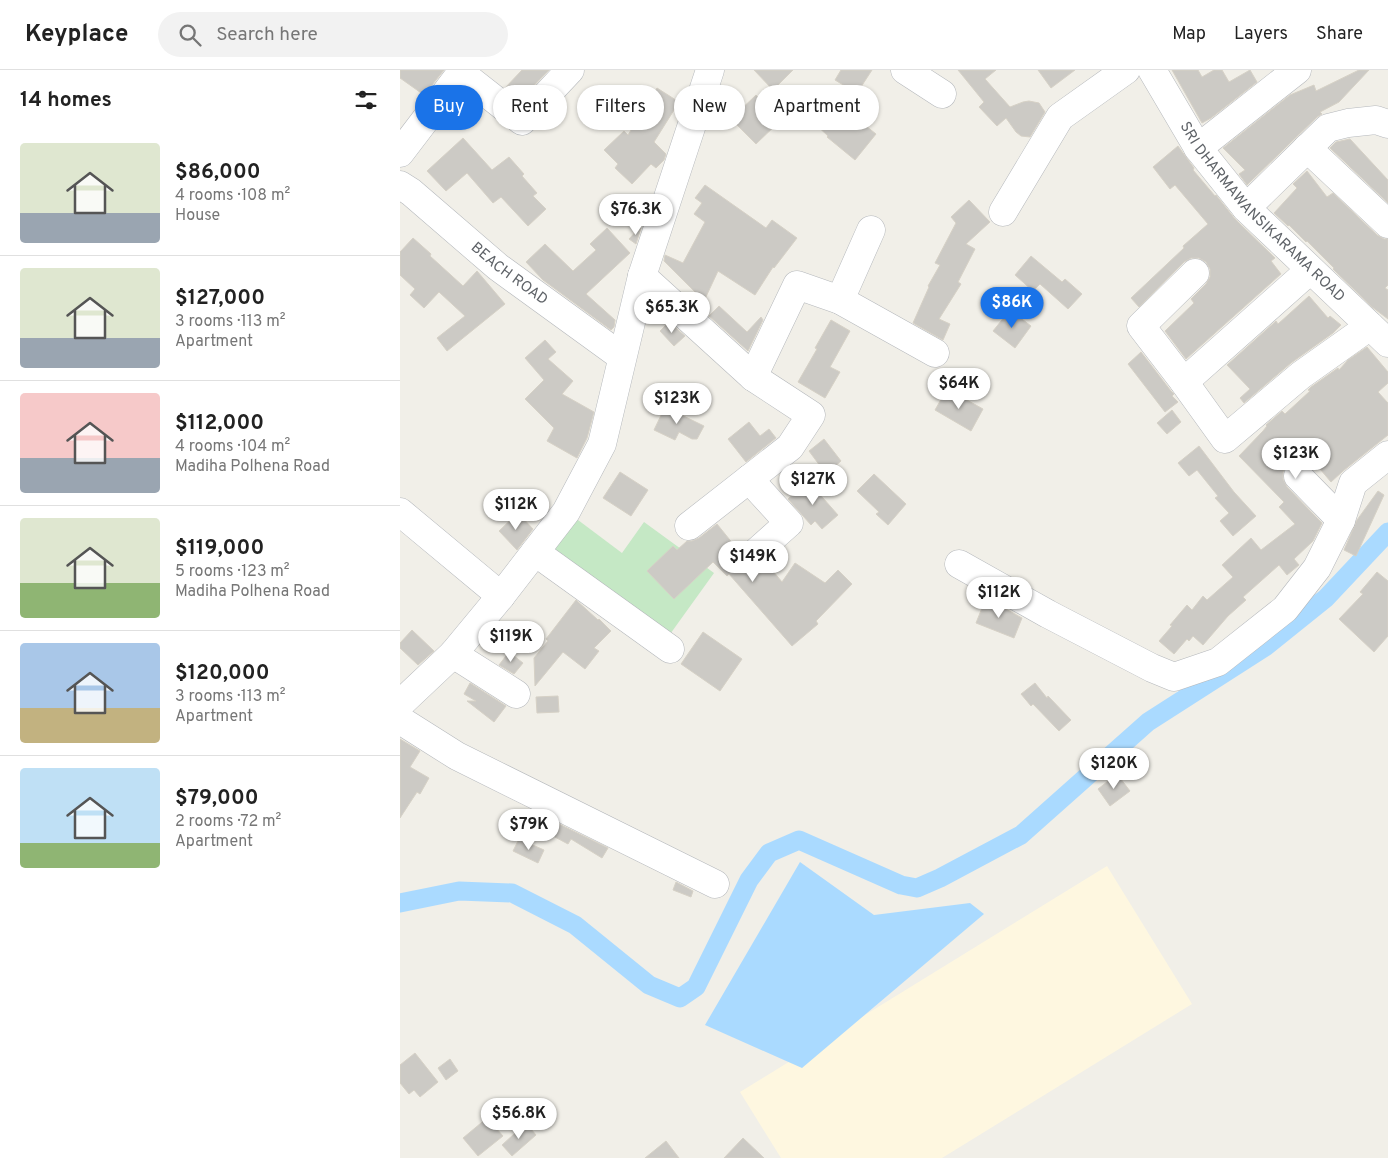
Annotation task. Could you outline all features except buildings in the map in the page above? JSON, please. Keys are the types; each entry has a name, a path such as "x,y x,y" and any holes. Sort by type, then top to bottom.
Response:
{"street":[{"path":"400,153 461,73 522,121 570,70"},
{"path":"400,704 453,654 501,596 566,512 602,444 642,276 710,70"},
{"path":"906,70 942,94"},
{"path":"1003,212 1060,117 1126,70"},
{"name":"SRI DHARMAWANSIKARAMA ROAD","path":"1152,70 1198,148 1246,208 1379,334"},
{"path":"1198,148 1297,70"},
{"path":"1246,208 1328,128 1348,123 1376,120 1388,124"},
{"path":"1307,148 1388,224"},
{"name":"BEACH ROAD","path":"400,185 411,192 498,267 622,357"},
{"path":"840,300 871,230"},
{"path":"1184,382 1310,270"},
{"path":"1195,273 1141,326 1225,439 1301,375 1379,334"},
{"path":"642,276 753,377 811,415 790,447 689,526"},
{"path":"753,377 797,285 840,300 935,353"},
{"path":"960,564 1048,614 1152,668 1174,677 1218,662 1285,609 1317,568 1341,520 1353,483 1388,455"},
{"path":"1298,476 1341,520"},
{"path":"749,480 789,523 753,556"},
{"path":"400,512 501,596"},
{"path":"535,552 670,649"},
{"path":"453,654 516,694"},
{"path":"400,720 457,756 715,884"}],"shaded area":[{"path":"1107,866 1192,1004 942,1158 781,1158 740,1092"}],"green space":[{"path":"574,517 622,553 644,522 714,573 668,637 549,551"}],"water":[{"path":"800,862 874,915 970,903 984,914 802,1068 705,1025"}],"waterway":[{"path":"400,903 459,891 512,893 575,925 649,985 680,998 696,987 749,880 769,853 799,840 901,885 917,888 940,878 1021,835 1148,722 1265,647 1326,598 1388,532"}]}
